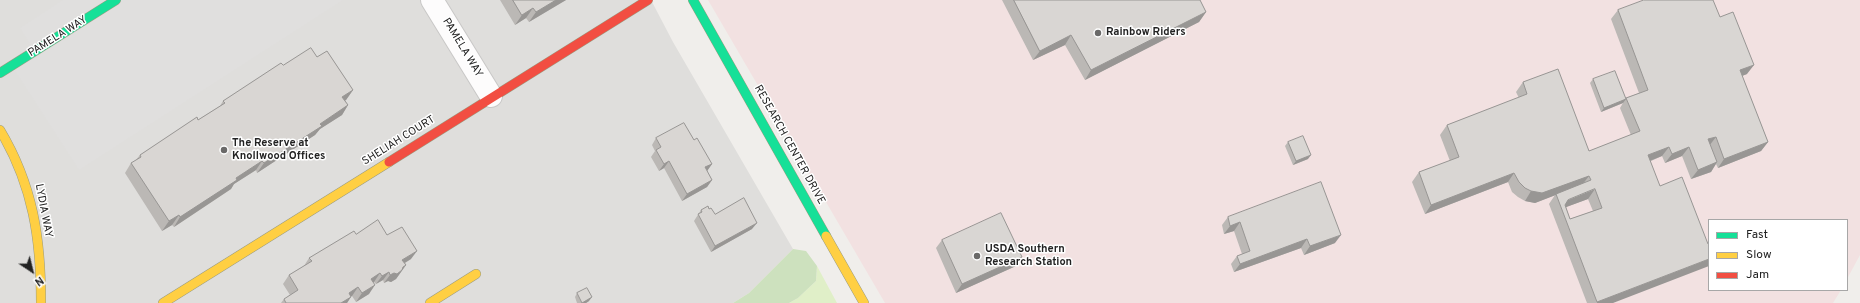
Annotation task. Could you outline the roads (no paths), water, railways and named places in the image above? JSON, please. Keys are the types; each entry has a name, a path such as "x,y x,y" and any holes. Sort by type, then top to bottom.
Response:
{"street":[{"name":"PAMELA WAY","path":"0,73 116,0"},
{"name":"PAMELA WAY","path":"432,0 491,96"},
{"name":"SHELIAH COURT","path":"163,303 491,96 648,0"},
{"name":"RESEARCH CENTER DRIVE","path":"693,0 864,303"},
{"name":"LYDIA WAY","path":"0,130 11,146 27,187 37,230 41,303"},
{"path":"430,303 476,274"}],"place":[{"name":"Rainbow Riders","path":"1098,33"},
{"name":"The Reserve at Knollwood Offices","path":"224,150"},
{"name":"USDA Southern Research Station","path":"977,256"}]}
